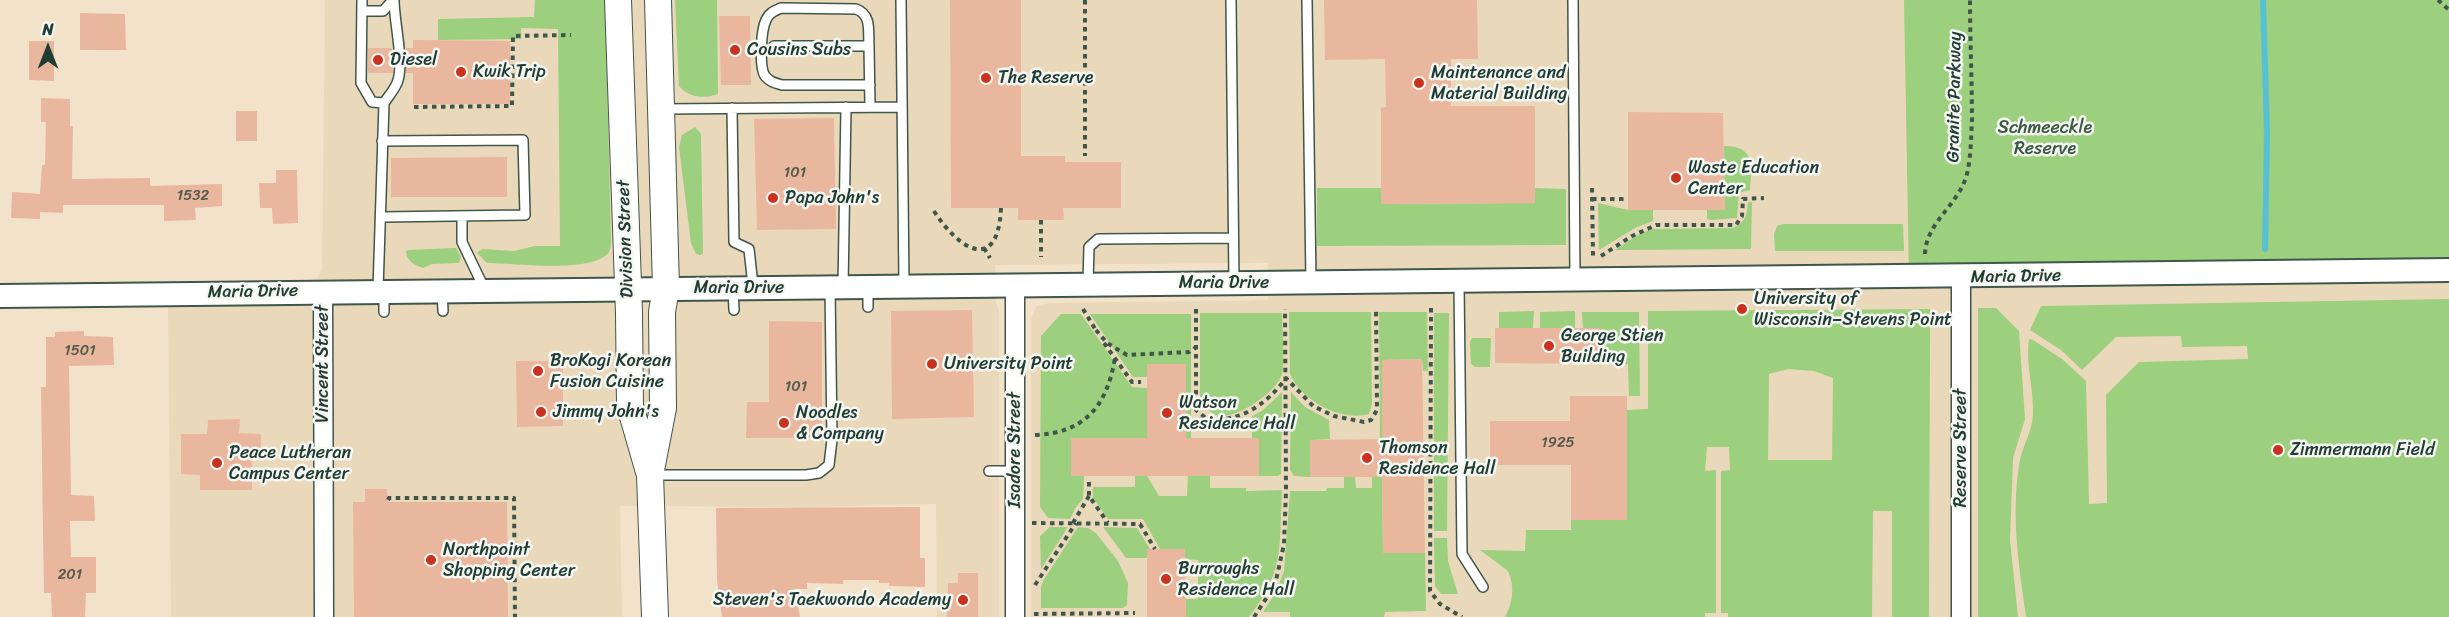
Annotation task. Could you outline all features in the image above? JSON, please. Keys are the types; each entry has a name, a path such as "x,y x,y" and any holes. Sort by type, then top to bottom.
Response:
{"main road":[{"name":"Division Street","path":"618,0 630,406 650,475"},
{"name":"Division Street","path":"655,617 650,475 663,408 662,312 666,288 658,0"}],"street":[{"name":"Maria Drive","path":"0,296 323,291 443,301 485,290 666,288 740,295 837,287 868,297 904,285 1961,278 2449,270"},
{"name":"Reserve Street","path":"1961,278 1961,617"},
{"name":"Isadore Street","path":"1015,617 1016,284"},
{"name":"Vincent Street","path":"323,291 324,617"}],"lane":[{"path":"362,0 361,83 372,102 384,103"},
{"path":"362,11 383,11 393,0"},
{"path":"382,297 384,103 398,82 400,37 394,21 393,0"},
{"path":"901,0 904,285"},
{"path":"1231,0 1234,283"},
{"path":"1307,0 1311,282"},
{"path":"1573,0 1575,281"},
{"path":"870,85 772,83 762,69 762,31 766,18 781,8 863,11 868,19 870,85 870,107"},
{"path":"774,46 869,46"},
{"path":"650,475 807,475 819,472 829,465 832,454 846,107"},
{"path":"661,110 902,107"},
{"path":"732,108 734,242 749,249 740,295"},
{"path":"382,141 523,140 525,215 382,217"},
{"path":"462,216 462,242 485,290"},
{"path":"1088,284 1089,247 1098,239 1233,238"},
{"path":"1459,282 1462,554 1483,587"},
{"path":"989,471 1015,471"}],"path":[{"path":"1085,0 1085,156"},
{"name":"Granite Parkway","path":"1925,254 1926,242 1935,224 1955,200 1967,174 1971,148 1972,91 1970,0"},
{"path":"2438,0 2449,10"},
{"path":"414,107 512,106 513,36 572,35"},
{"path":"1592,188 1593,256"},
{"path":"1601,256 1632,236 1656,225 1736,225 1742,216 1743,199 1764,198"},
{"path":"1592,199 1626,199"},
{"path":"934,211 948,231 961,243 968,247 984,248 992,242 998,232 1001,208"},
{"path":"1041,220 1041,257"},
{"path":"984,248 990,258"},
{"path":"1286,378 1304,399 1323,412 1356,422 1371,420 1377,410 1376,308"},
{"path":"1431,308 1430,591 1440,604 1462,617"},
{"path":"1083,309 1132,382 1141,382"},
{"path":"1196,309 1196,410 1208,419 1224,420 1250,412 1269,397 1286,378"},
{"path":"1254,617 1275,585 1282,559 1286,491 1286,309"},
{"path":"1096,330 1107,343 1127,354 1189,352 1196,347"},
{"path":"1035,435 1066,432 1085,420 1111,384 1115,358"},
{"path":"1034,586 1075,523 1089,496 1089,482"},
{"path":"1089,496 1108,524"},
{"path":"388,500 389,498 514,498 515,617"},
{"path":"1031,523 1140,524 1155,549"},
{"path":"1034,614 1135,613"}],"shaded area":[{"name":"University of Wisconsin–Stevens Point","path":"325,0 2449,0 2449,617 1031,617 1031,318 1036,306 1048,303 1268,300 1268,263 995,265 996,302 999,312 999,617 937,617 936,504 813,507 620,506 622,617 171,617 168,306 304,304 322,269"}],"green space":[{"path":"535,0 605,0 611,244 609,252 600,259 587,263 552,266 487,263 477,253 482,249 514,251 535,246 560,246 558,29 521,28 521,39 438,40 438,19 534,17"},
{"path":"675,0 717,0 718,94 708,97 697,96 687,93 679,86"},
{"name":"Schmeeckle Reserve","path":"1904,0 2449,0 2449,270 1909,279"},
{"path":"695,127 701,134 703,254 700,255 696,254 691,243 679,147 682,135"},
{"path":"1724,146 1741,149 1746,153 1751,165 1750,190 1739,193 1737,218 1711,220 1707,219 1707,210 1725,209"},
{"path":"1317,188 1381,188 1382,204 1534,203 1535,188 1566,189 1566,245 1317,246"},
{"path":"1748,202 1752,202 1751,249 1615,250 1641,233 1653,229 1733,228 1745,218"},
{"path":"1598,203 1628,210 1653,210 1653,221 1635,228 1599,250"},
{"path":"1783,224 1903,224 1904,251 1775,251 1774,234 1777,226"},
{"path":"456,248 461,257 459,263 432,264 423,268 409,260 406,254 409,250"},
{"name":"Zimmermann Field","path":"2449,299 2449,617 2026,617 2017,541 2016,504 2020,459 2032,420 2029,339 2062,359 2086,381 2089,504 2107,503 2106,395 2139,362 2248,359 2247,346 2182,347 2181,336 2116,337 2082,370 2061,350 2030,330 2041,306"},
{"path":"1978,308 1996,308 2019,331 2025,419 2013,458 2010,540 2018,617 1978,617"},
{"path":"1930,309 1929,617 1892,617 1892,511 1873,511 1872,617 1728,617 1728,613 1721,613 1721,471 1730,470 1729,447 1707,447 1705,471 1716,470 1716,613 1705,613 1705,617 1505,617 1512,594 1512,583 1508,571 1480,550 1525,551 1526,530 1571,530 1571,520 1627,410 1648,409 1648,311","holes":["1788,369 1814,371 1833,378 1832,460 1768,460 1769,374"]},
{"path":"1534,311 1533,328 1499,328 1499,312"},
{"path":"1575,311 1575,328 1540,328 1540,312"},
{"path":"1289,312 1371,312 1372,404 1369,414 1358,416 1335,412 1303,393 1290,374"},
{"path":"1379,312 1427,312 1428,371 1423,371 1422,359 1382,360 1382,439 1380,439"},
{"path":"1582,312 1639,312 1640,396 1629,396 1628,364 1602,364 1602,329 1583,328"},
{"path":"1200,313 1282,313 1282,374 1272,389 1263,397 1232,415 1214,414 1200,401"},
{"path":"1434,313 1449,313 1447,531 1434,531"},
{"path":"1061,314 1081,314 1132,387 1147,388 1147,438 1071,438 1071,475 1084,476 1083,499 1070,519 1048,518 1040,507 1041,336"},
{"path":"1090,314 1191,314 1191,438 1186,438 1186,364 1148,364 1147,377 1133,377"},
{"path":"1472,338 1491,338 1490,367 1475,367 1471,364 1470,342"},
{"path":"1282,392 1281,474 1259,476 1259,439 1252,438 1252,416 1263,410"},
{"path":"1291,392 1305,407 1329,420 1330,439 1310,440 1310,477 1294,476 1290,470"},
{"path":"1135,476 1147,476 1159,496 1187,496 1188,476 1210,476 1210,488 1246,488 1246,491 1282,490 1278,557 1269,586 1249,617 1186,617 1186,599 1198,599 1198,560 1185,559 1185,549 1160,549 1143,519 1108,519 1093,498 1093,487 1135,487"},
{"path":"1344,477 1355,477 1356,488 1372,488 1372,477 1382,477 1383,552 1425,553 1426,611 1385,612 1384,617 1290,617 1290,612 1263,612 1276,592 1284,571 1290,491 1326,491 1327,488 1344,488"},
{"path":"1050,527 1068,527 1041,569 1040,536"},
{"path":"1078,527 1088,528 1096,533 1118,561 1128,583 1127,605 1123,608 1041,608 1043,581"},
{"path":"1103,527 1137,528 1150,549 1147,549 1147,558 1126,558"},
{"path":"1434,538 1447,538 1448,561 1458,594 1441,594 1435,586"}],"building":[{"name":"The Reserve","path":"950,0 1021,0 1021,156 1065,156 1065,162 1121,162 1121,208 1063,208 1064,220 1018,220 1018,208 951,208"},
{"name":"Maintenance and Material Building","path":"1324,0 1477,0 1478,59 1451,59 1451,106 1535,106 1535,203 1381,204 1381,108 1386,107 1385,59 1325,60"},
{"path":"80,13 125,14 126,50 80,50"},
{"name":"Cousins Subs","path":"719,16 750,16 751,85 721,85"},
{"name":"Kwik Trip","path":"413,40 510,41 510,104 413,104 413,73 406,73 406,48 413,48"},
{"path":"29,41 54,41 54,81 29,80"},
{"name":"Diesel","path":"368,48 392,48 393,73 368,73"},
{"path":"41,98 70,99 70,126 73,126 72,179 150,178 150,186 222,184 222,206 195,208 196,220 164,221 164,205 63,205 63,213 40,212 40,219 11,218 12,192 40,194 42,165 45,165 46,122 41,122"},
{"path":"236,111 257,111 257,141 236,141"},
{"name":"Waste Education Center","path":"1628,112 1723,113 1725,210 1628,210"},
{"path":"834,118 836,229 757,230 754,119"},
{"path":"507,157 507,197 391,197 391,158"},
{"path":"276,170 297,170 298,223 273,224 272,208 260,208 259,183 276,183"},
{"name":"University Point","path":"972,310 974,417 892,419 891,311"},
{"path":"769,321 822,322 822,438 746,438 747,402 769,402"},
{"name":"George Stien Building","path":"1495,328 1602,328 1602,364 1495,363"},
{"path":"84,331 84,336 113,337 114,365 69,366 71,495 94,496 95,521 70,521 71,557 96,557 96,593 86,593 85,617 52,617 51,593 44,593 41,387 46,387 46,337 55,337 55,332"},
{"name":"Thomson Residence Hall","path":"1422,359 1425,553 1383,553 1382,477 1310,477 1310,440 1382,439 1382,360"},
{"path":"516,361 563,361 563,426 517,427"},
{"name":"Watson Residence Hall","path":"1147,364 1186,364 1186,438 1259,438 1259,476 1071,476 1071,438 1147,438"},
{"path":"1570,396 1627,396 1627,520 1571,520 1571,465 1490,465 1490,421 1570,421"},
{"name":"Peace Lutheran Campus Center","path":"240,419 239,433 261,434 261,451 252,452 252,490 200,490 200,475 181,474 181,434 207,434 208,420"},
{"name":"Northpoint Shopping Center","path":"365,489 387,489 388,502 507,502 508,617 354,617 353,502 365,502"},
{"path":"920,507 920,558 925,558 925,587 889,586 889,583 879,583 879,580 843,580 843,584 807,583 807,589 795,589 800,617 722,617 717,581 716,508"},
{"name":"Burroughs Residence Hall","path":"1147,549 1185,549 1186,617 1147,617"},
{"name":"Steven's Taekwondo Academy","path":"958,573 978,573 978,617 947,617 948,583 958,583"}],"waterway":[{"path":"2263,0 2267,133 2265,249"}],"place":[{"name":"Cousins Subs","path":"735,50"},
{"name":"Diesel","path":"378,60"},
{"name":"Kwik Trip","path":"461,72"},
{"name":"The Reserve","path":"986,78"},
{"name":"Maintenance and Material Building","path":"1419,83"},
{"name":"Waste Education Center","path":"1676,178"},
{"name":"Papa John's","path":"773,198"},
{"name":"University of Wisconsin–Stevens Point","path":"1742,309"},
{"name":"George Stien Building","path":"1549,346"},
{"name":"University Point","path":"932,364"},
{"name":"BroKogi Korean Fusion Cuisine","path":"538,371"},
{"name":"Jimmy John's","path":"541,412"},
{"name":"Watson Residence Hall","path":"1167,413"},
{"name":"Noodles & Company","path":"784,423"},
{"name":"Zimmermann Field","path":"2278,450"},
{"name":"Thomson Residence Hall","path":"1367,458"},
{"name":"Peace Lutheran Campus Center","path":"217,463"},
{"name":"Northpoint Shopping Center","path":"431,560"},
{"name":"Burroughs Residence Hall","path":"1166,579"},
{"name":"Steven's Taekwondo Academy","path":"963,600"}]}
